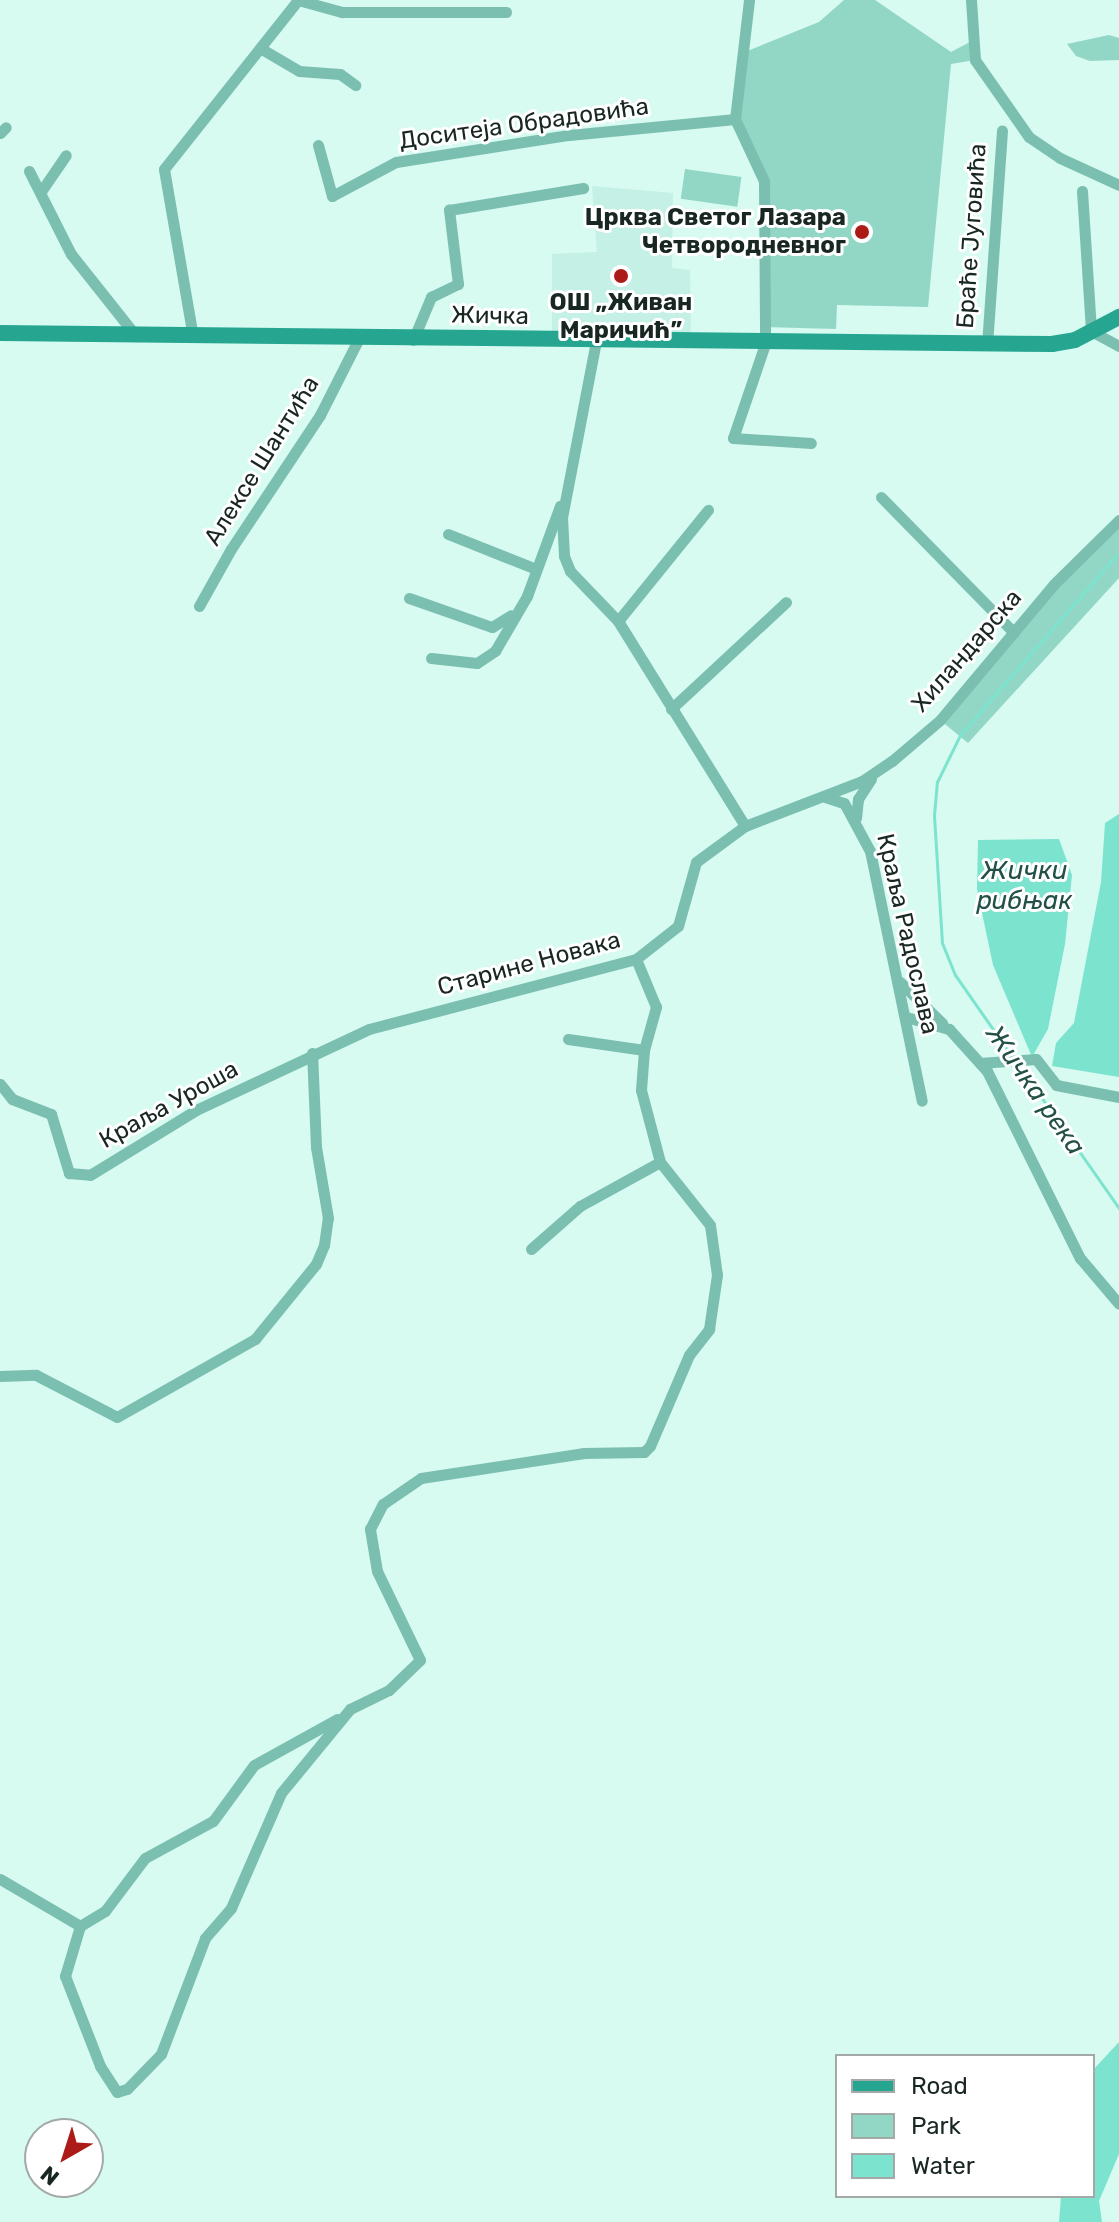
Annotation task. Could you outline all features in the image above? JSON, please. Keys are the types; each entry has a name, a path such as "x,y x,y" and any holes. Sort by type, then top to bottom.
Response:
{"main road":[{"path":"1091,333 1119,317"},
{"name":"Жичка","path":"0,333 987,345 1075,340 1091,333"}],"street":[{"path":"193,337 164,169 298,0 342,12 506,12"},
{"path":"749,0 735,119 764,181 765,344 733,438 811,443"},
{"path":"971,0 975,60 1029,137 1060,158 1119,185"},
{"path":"260,48 299,71 340,74 355,85"},
{"name":"Доситеја Обрадовића","path":"318,145 328,189 339,196 396,162 569,135 735,119"},
{"name":"Браће Југовића","path":"987,345 1002,131"},
{"path":"42,190 66,155"},
{"path":"29,171 42,190 71,254 136,336"},
{"path":"413,340 431,297 458,284 449,210 583,188"},
{"path":"1082,191 1091,333 1119,346"},
{"name":"Алексе Шантића","path":"199,606 320,415 359,338"},
{"path":"596,341 567,490 564,556 570,571 618,621 745,826"},
{"path":"431,658 477,663 495,651 527,596 567,490"},
{"path":"881,497 1014,633"},
{"path":"618,621 708,510"},
{"name":"Хиландарска","path":"745,826 877,772 940,720 1014,633 1119,520"},
{"path":"448,534 531,567"},
{"path":"409,598 499,626 510,618 541,541 548,537"},
{"path":"671,709 786,602"},
{"path":"856,818 858,799 877,772"},
{"name":"Краља Радослава","path":"822,797 835,797 856,818 870,851 922,1101"},
{"name":"Старине Новака","path":"312,1053 369,1029 636,959 678,926 696,862 745,826"},
{"path":"350,1709 271,1807 253,1866 231,1908 205,1938 161,2054 137,2082 117,2092 88,2041 65,1976 80,1926 113,1902 138,1863 213,1821 254,1765 350,1709 389,1690 420,1660 377,1571 370,1529 383,1504 421,1478 584,1453 644,1452 657,1435 689,1355 709,1329 717,1295 710,1225 660,1162 641,1090 644,1050 656,1007 636,959"},
{"path":"899,980 980,1063 1080,1258 1119,1304"},
{"path":"906,1017 949,1029"},
{"path":"568,1039 644,1050"},
{"path":"0,1376 36,1375 117,1417 255,1339 316,1264 324,1245 328,1218 316,1147 312,1053"},
{"name":"Краља Уроша","path":"0,1084 12,1099 51,1114 69,1173 90,1175 196,1110 312,1053"},
{"path":"980,1063 1010,1064 1036,1059 1061,1087 1119,1097"},
{"path":"531,1249 580,1206 660,1162"},
{"path":"0,1879 80,1926"}],"shaded area":[{"path":"592,186 673,193 672,268 690,270 691,343 552,341 552,254 597,252"}],"green space":[{"path":"844,0 875,0 951,52 970,42 975,60 951,64 928,307 837,305 836,329 764,327 764,182 735,119 740,54 819,22"},
{"path":"1109,35 1119,38 1119,60 1090,61 1076,56 1067,44"},
{"path":"685,169 741,177 737,207 681,199"},
{"path":"1119,520 1119,578 968,743 940,720 1054,584"}],"water":[{"name":"Жички рибњак","path":"1119,814 1119,1077 1052,1066 1056,1043 1074,1023 1101,882 1105,823"},
{"name":"Жички рибњак","path":"1059,839 1072,875 1065,944 1048,1029 1032,1057 993,965 977,889 978,840"},
{"path":"1119,2042 1119,2154 1099,2201 1102,2222 1059,2222 1061,2198 1095,2198 1095,2068"}],"waterway":[{"path":"1013,1058 955,975 942,943 934,815 937,782 960,735 1119,552"},
{"name":"Жичка река","path":"1018,1064 1119,1208"}],"place":[{"name":"Црква Светог Лазара Четвородневног","path":"862,232"},
{"name":"ОШ „Живан Маричић”","path":"621,276"}]}
